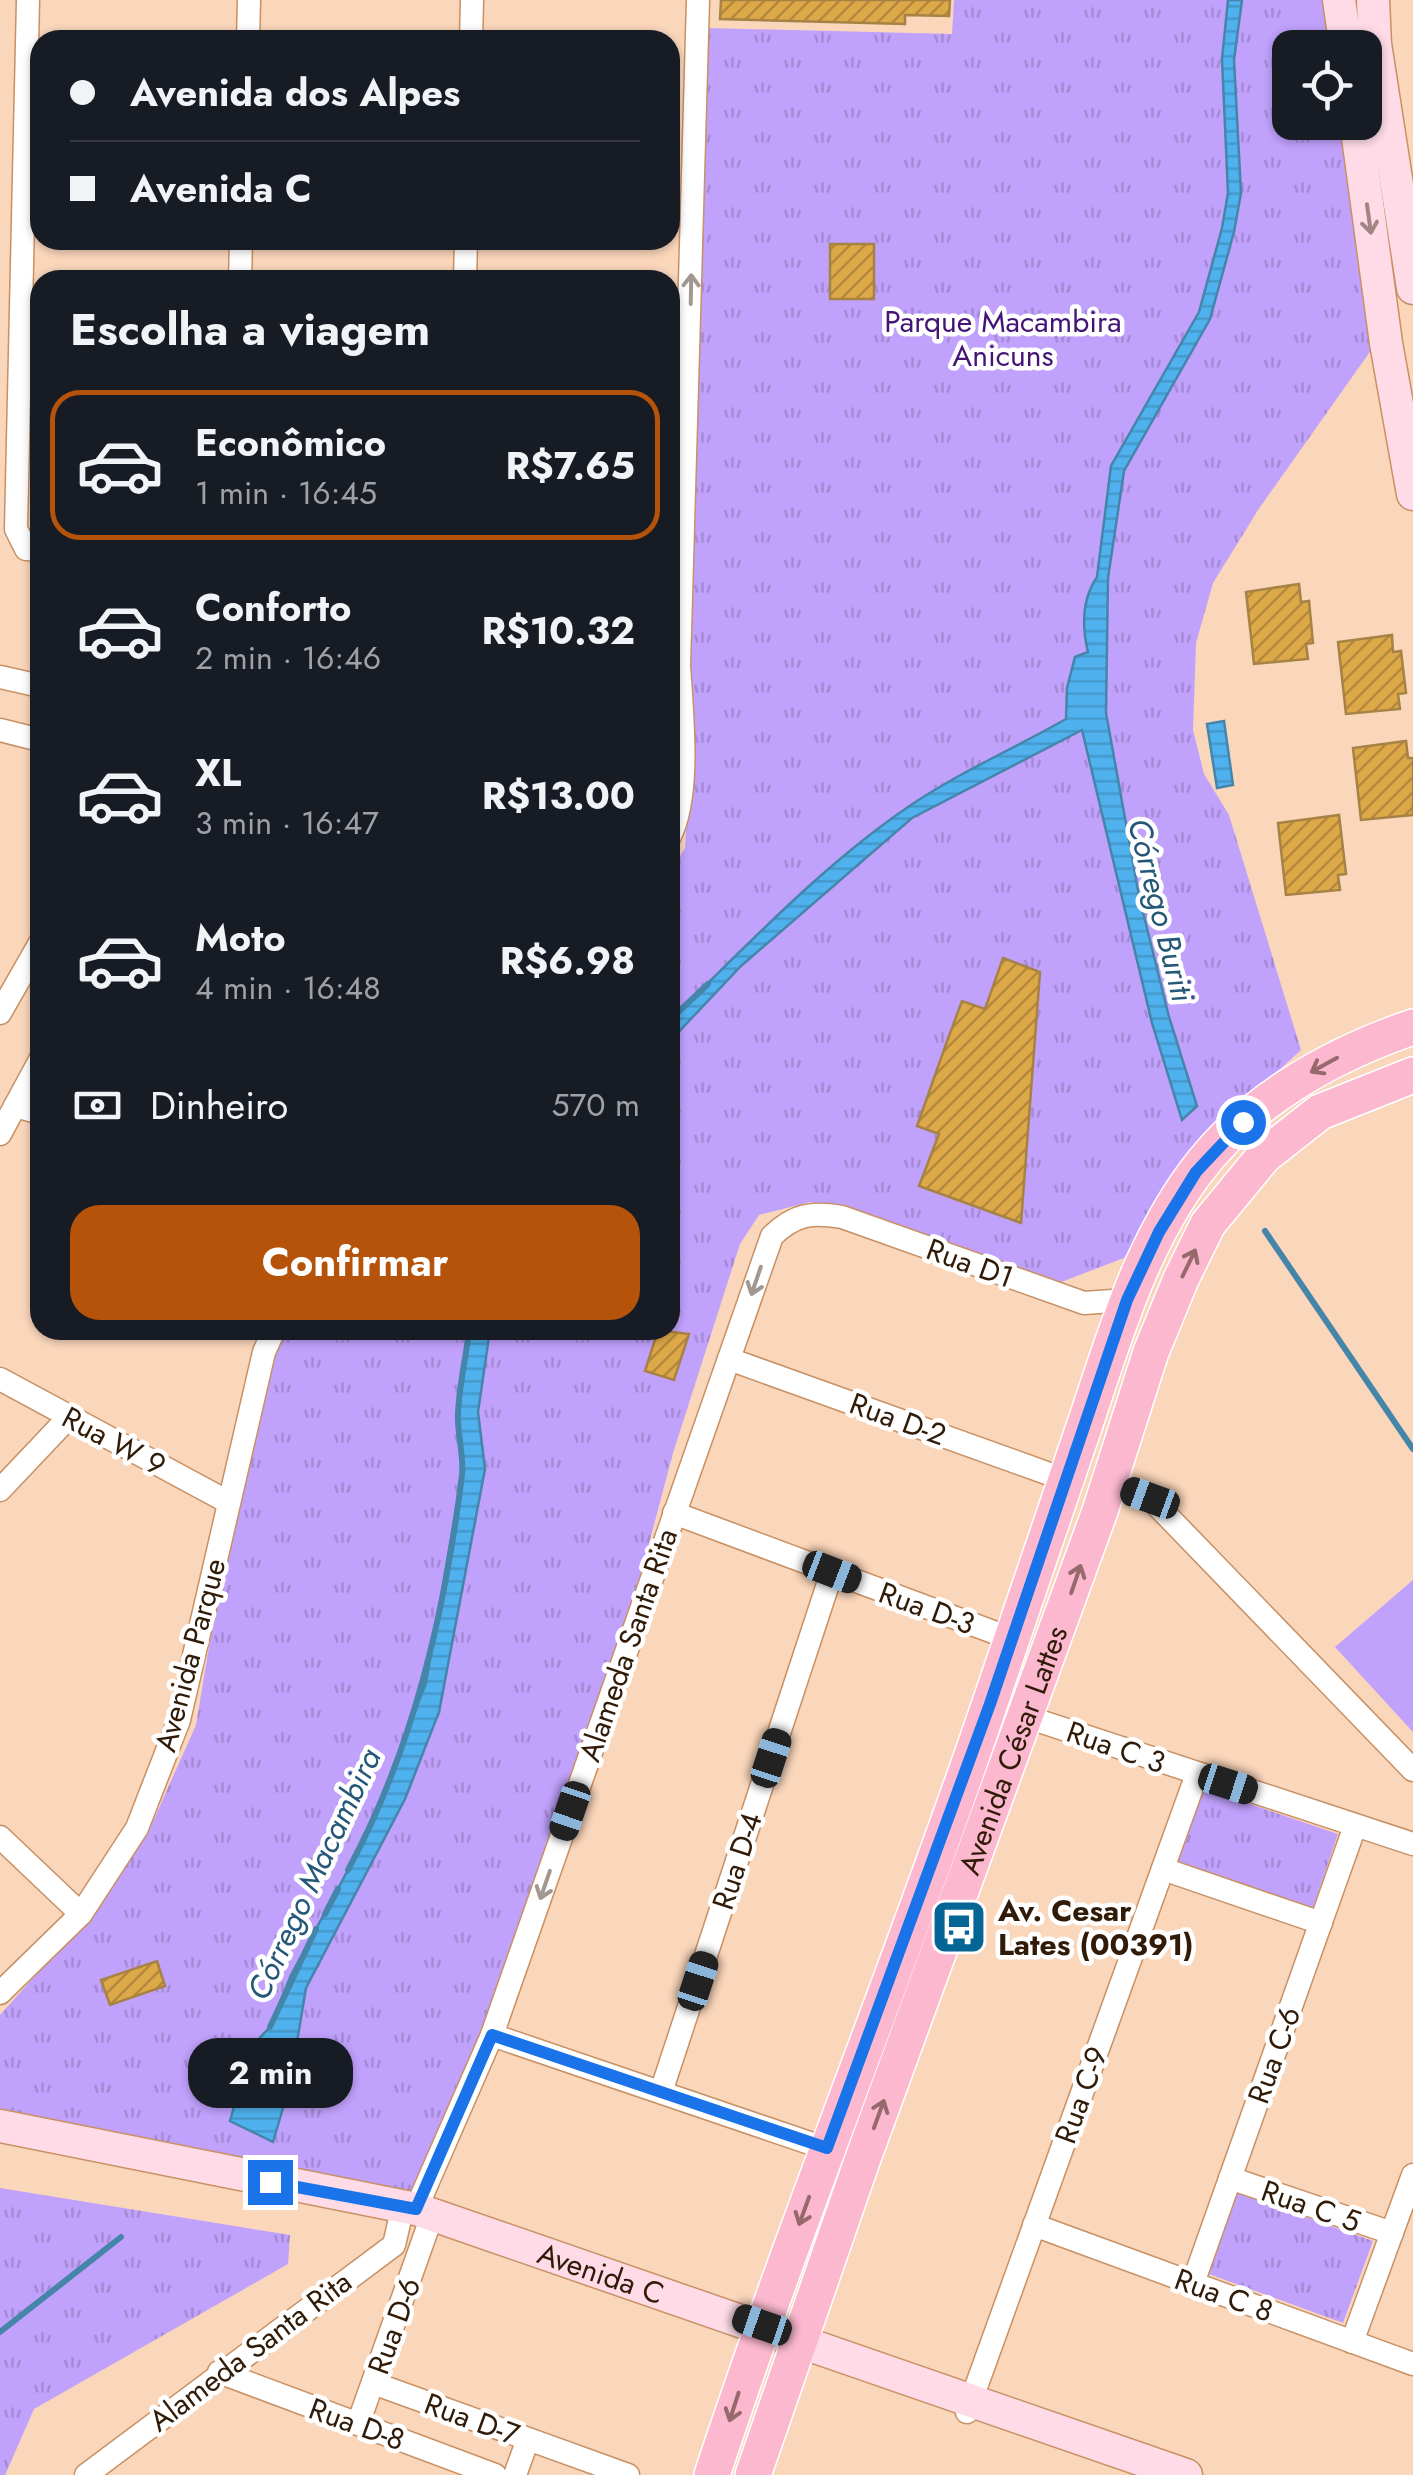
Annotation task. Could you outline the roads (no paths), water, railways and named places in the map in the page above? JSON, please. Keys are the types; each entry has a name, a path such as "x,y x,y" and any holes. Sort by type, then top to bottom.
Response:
{"main road":[{"name":"Avenida César Lattes","path":"712,2475 760,2332 990,1704 1127,1300 1159,1232 1196,1172 1243,1122 1296,1081 1364,1043 1413,1026"},
{"name":"Avenida César Lattes","path":"753,2475 862,2161 1110,1484 1151,1352 1181,1279 1208,1224 1264,1156 1320,1112 1413,1075"}],"street":[{"path":"28,0 16,529 26,549 30,549"},
{"path":"248,30 249,0"},
{"path":"471,30 472,0"},
{"path":"680,500 698,0"},
{"path":"1340,0 1344,30"},
{"path":"1373,0 1375,44 1413,288"},
{"path":"1360,140 1399,339 1413,494"},
{"path":"0,677 30,684"},
{"path":"0,730 30,738"},
{"path":"0,1013 30,960"},
{"path":"0,1134 30,1078"},
{"path":"15,1106 30,1110"},
{"name":"Rua D1","path":"814,1212 842,1217 1084,1303 1127,1300"},
{"name":"Alameda Santa Rita","path":"86,2475 394,2245 414,2218 492,2035 772,1236 791,1218 814,1212"},
{"name":"Avenida Parque","path":"0,1993 81,1914 137,1828 179,1720 269,1340"},
{"name":"Rua D-2","path":"729,1358 1066,1480"},
{"name":"Rua W 9","path":"0,1380 228,1502"},
{"path":"0,1490 70,1417"},
{"path":"1110,1484 1150,1498 1413,1770"},
{"name":"Rua D-3","path":"674,1513 1012,1639"},
{"name":"Rua D-4","path":"661,2092 832,1572"},
{"name":"Rua C 3","path":"990,1704 1413,1844"},
{"name":"Rua C-9","path":"969,2407 1196,1774"},
{"name":"Rua C-6","path":"1192,2283 1354,1826"},
{"path":"0,1837 81,1914"},
{"path":"1162,1869 1320,1922"},
{"path":"492,2035 862,2161"},
{"name":"Avenida C","path":"0,2126 414,2218 760,2332 969,2407 1186,2475"},
{"name":"Avenida C","path":"0,2142 350,2216 414,2218"},
{"path":"1352,2342 1413,2175"},
{"name":"Rua C 5","path":"1230,2178 1392,2233"},
{"name":"Rua D-6","path":"358,2424 414,2218"},
{"name":"Rua C 8","path":"1034,2225 1413,2364"},
{"name":"Rua D-8","path":"219,2372 495,2475"},
{"name":"Rua D-7","path":"372,2383 628,2475"},
{"name":"Avenida C","path":"969,2407 1124,2475"},
{"path":"515,2475 528,2439"}],"water":[{"path":"1228,0 1242,0 1234,60 1241,193 1234,232 1210,319 1124,471 1108,578 1106,713 1139,896 1169,1017 1197,1106 1182,1120 1152,1023 1082,730 912,818 741,966 680,1030 680,1010 786,907 878,828 930,793 1066,719 1067,688 1075,657 1088,652 1085,613 1088,594 1097,577 1111,466 1199,312 1222,228 1228,193 1222,59"},
{"path":"1224,721 1233,785 1217,788 1207,724"},
{"path":"468,1340 489,1340 478,1412 485,1469 439,1712 405,1799 306,1988 290,2084 273,2142 230,2121 251,2047 270,2027 291,1975 367,1835 426,1683 463,1469 458,1416"}],"waterway":[{"name":"Córrego Macambira","path":"680,1011 708,984"},
{"name":"Córrego Buriti","path":"1265,1231 1413,1449"},
{"name":"Córrego Macambira","path":"348,1870 371,1824 409,1727 436,1628 462,1475 458,1414 468,1340"},
{"name":"Córrego Macambira","path":"325,1914 338,1889"},
{"name":"Córrego Macambira","path":"270,2027 316,1929"},
{"name":"Córrego Macambira","path":"0,2332 121,2237"}],"place":[{"name":"Av. Cesar Lates (00391)","path":"959,1927"}],"park label":[{"name":"Parque Macambira Anicuns","path":"1003,338"}]}
